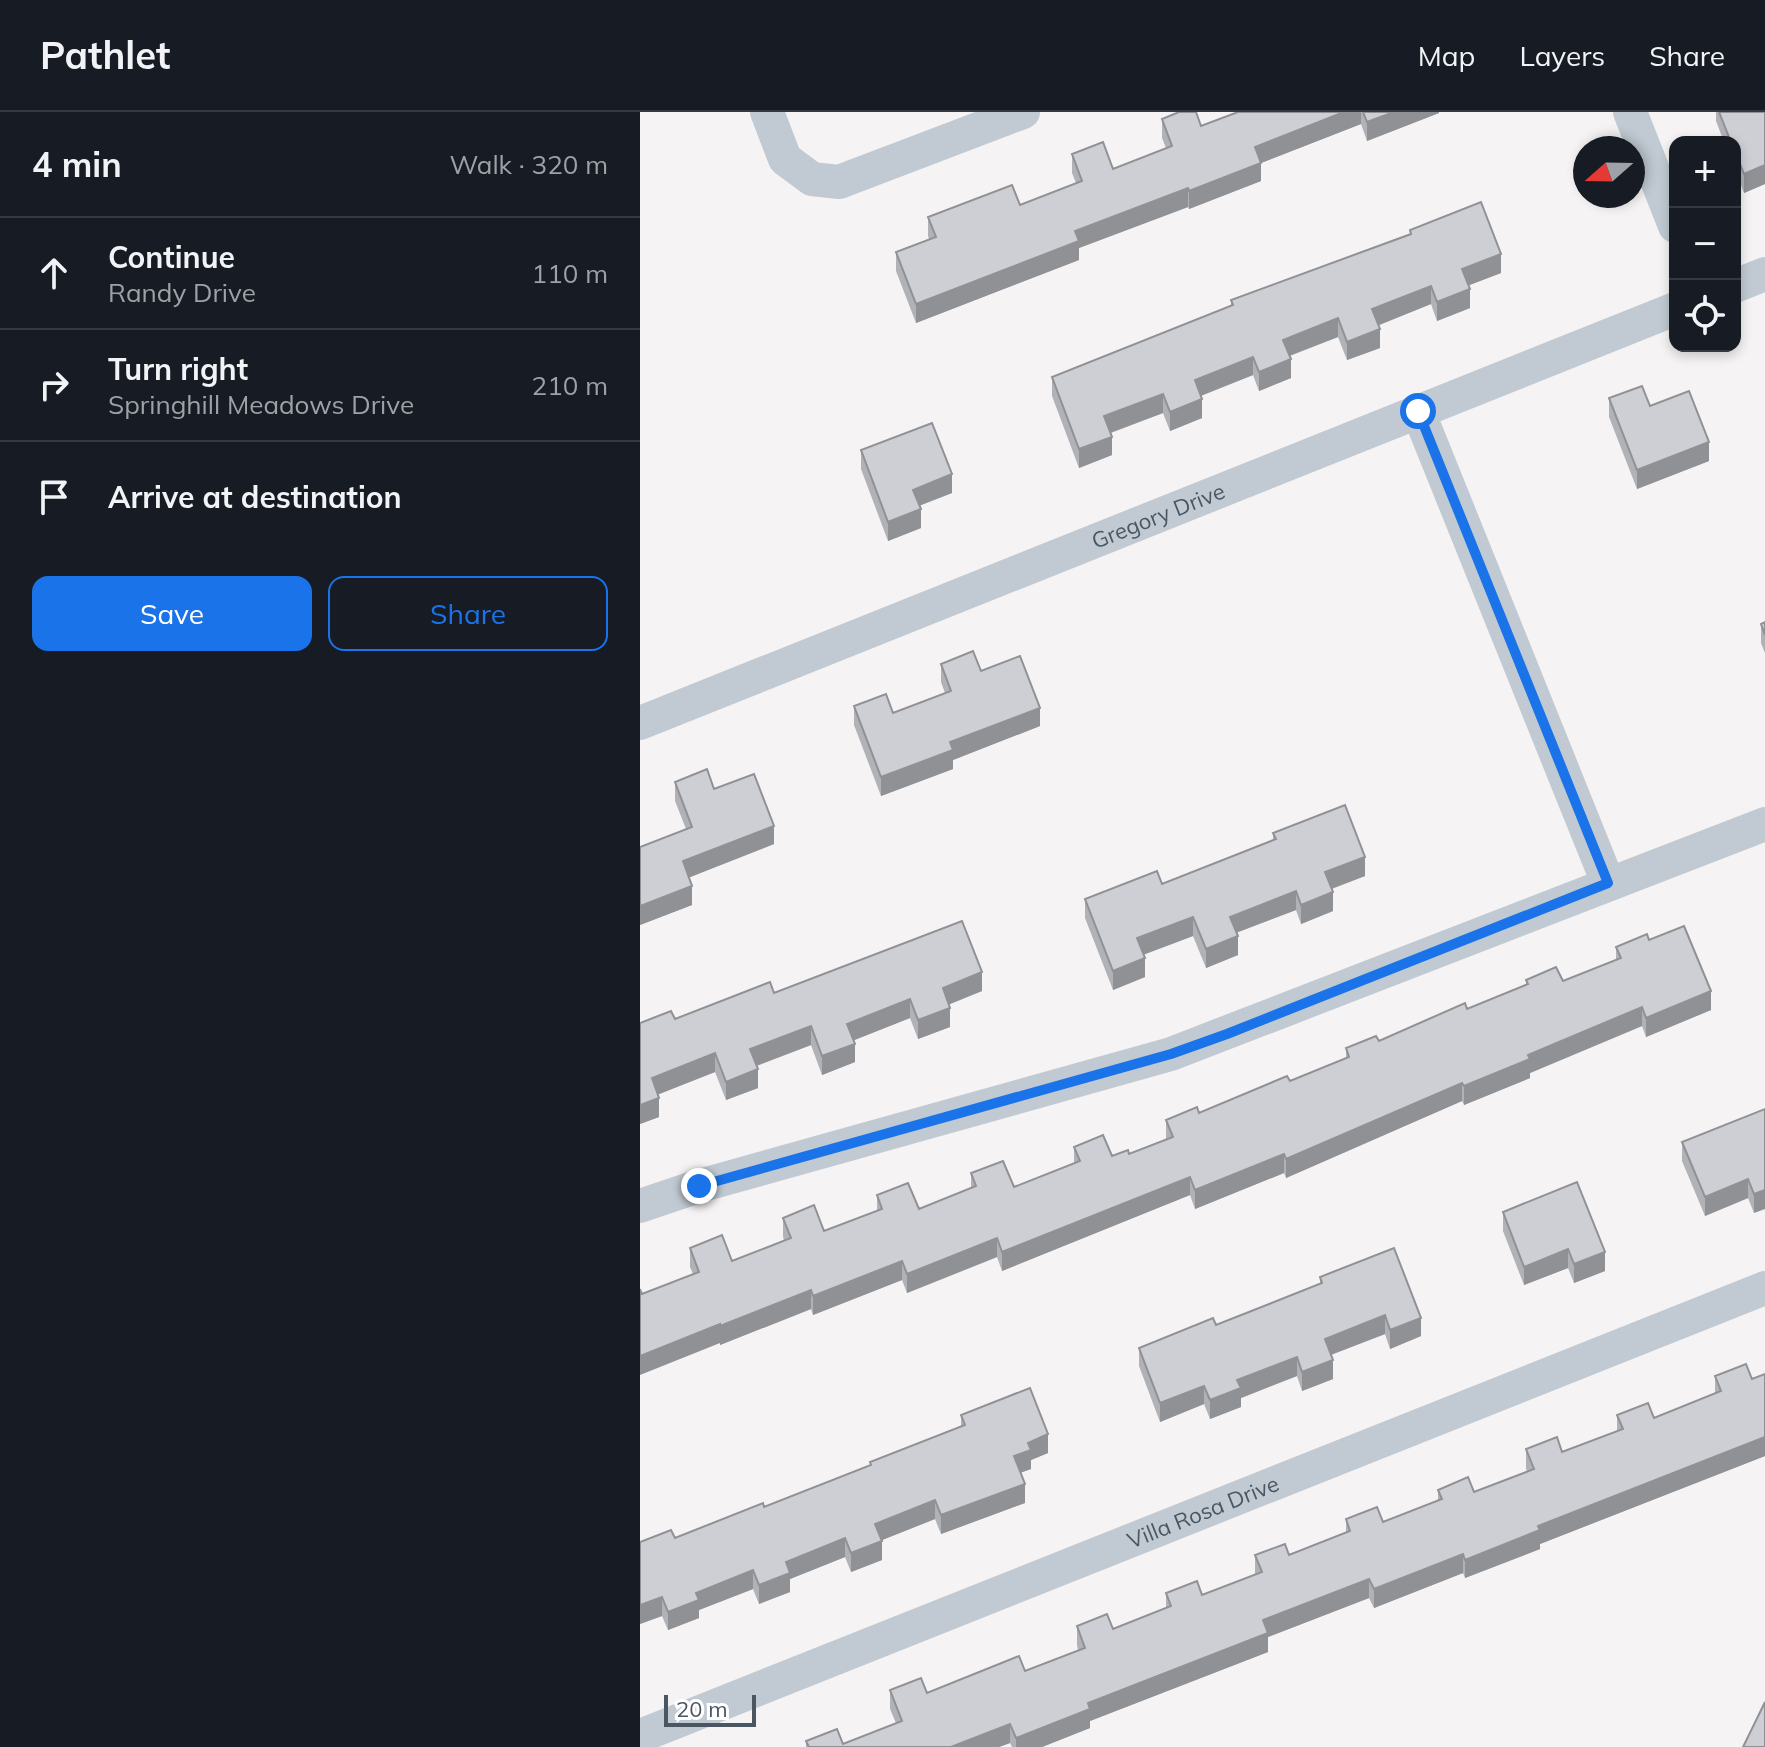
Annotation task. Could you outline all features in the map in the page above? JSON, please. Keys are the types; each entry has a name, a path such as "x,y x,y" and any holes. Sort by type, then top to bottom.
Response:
{"street":[{"path":"767,112 785,159 812,179 839,182 1023,112"},
{"path":"1630,112 1669,211"},
{"path":"1741,284 1765,274"},
{"name":"Gregory Drive","path":"640,723 1669,311"},
{"path":"1418,411 1608,883"},
{"path":"640,1206 699,1186 1171,1054 1765,824"},
{"name":"Villa Rosa Drive","path":"640,1736 1765,1288"}],"building":[{"path":"1179,112 1196,112 1201,126 1238,112 1344,112 1255,147 1261,163 1075,231 1079,241 916,304 896,252 936,237 928,217 1012,185 1020,205 1082,181 1072,154 1103,142 1113,169 1172,146 1162,119"},
{"path":"1363,112 1394,112 1367,122"},
{"path":"1719,112 1765,112 1765,165 1744,174 1741,167 1741,136 1729,136"},
{"path":"1481,202 1501,254 1462,269 1470,289 1437,302 1431,286 1372,309 1380,329 1347,342 1338,318 1283,340 1291,359 1259,372 1253,357 1195,380 1202,399 1170,412 1163,394 1104,416 1112,437 1079,449 1052,377 1233,305 1231,300 1411,234 1410,230"},
{"path":"1642,386 1650,406 1689,391 1709,442 1637,470 1609,398"},
{"path":"932,423 952,474 913,490 921,509 888,522 861,450"},
{"path":"973,651 981,671 1020,656 1040,708 950,742 953,750 881,777 854,706 886,694 893,713 951,691 941,664"},
{"path":"707,769 714,789 754,774 774,826 683,861 692,886 640,906 640,847 692,827 675,782"},
{"path":"1345,805 1365,857 1325,872 1333,892 1301,905 1296,891 1230,917 1238,936 1206,949 1193,917 1137,938 1145,958 1113,971 1085,899 1157,871 1162,884 1276,839 1273,833"},
{"path":"962,921 982,972 943,988 950,1008 918,1020 910,999 847,1024 855,1044 822,1056 811,1026 750,1049 758,1069 726,1082 715,1053 652,1078 659,1098 640,1105 640,1023 671,1011 675,1019 770,982 774,993"},
{"path":"1684,926 1711,991 1646,1018 1642,1007 1528,1055 1530,1059 1464,1086 1462,1083 1286,1159 1284,1154 1195,1190 1190,1177 1002,1252 997,1238 907,1274 902,1261 813,1296 811,1290 640,1356 640,1289 642,1294 699,1272 690,1248 722,1235 732,1261 791,1238 783,1218 814,1205 824,1231 882,1209 877,1195 908,1183 919,1209 976,1186 971,1173 1003,1161 1014,1187 1080,1161 1074,1147 1103,1135 1112,1156 1128,1150 1129,1154 1173,1137 1166,1120 1197,1107 1199,1113 1287,1076 1290,1081 1349,1057 1346,1048 1376,1036 1379,1041 1465,1003 1467,1009 1528,984 1526,980 1556,967 1563,981 1621,958 1616,947 1647,934 1649,940"},
{"path":"1765,1109 1765,1190 1754,1194 1748,1179 1705,1197 1682,1142"},
{"path":"1577,1182 1605,1252 1574,1264 1568,1249 1524,1267 1503,1212"},
{"path":"1394,1248 1421,1318 1390,1330 1385,1315 1325,1339 1333,1360 1302,1372 1297,1357 1237,1380 1241,1388 1210,1400 1204,1386 1160,1403 1139,1348 1213,1318 1216,1325 1322,1283 1320,1277"},
{"path":"1746,1364 1752,1379 1765,1374 1765,1437 1538,1526 1540,1530 1465,1560 1463,1554 1374,1589 1369,1579 1263,1620 1268,1633 1088,1703 1090,1709 1016,1738 1010,1724 951,1747 809,1747 806,1741 837,1729 843,1744 902,1721 890,1690 921,1678 927,1693 1019,1656 1025,1671 1085,1648 1077,1626 1107,1614 1113,1629 1171,1606 1166,1593 1197,1581 1202,1595 1262,1572 1255,1555 1285,1544 1289,1555 1350,1531 1346,1519 1377,1507 1383,1522 1442,1499 1438,1490 1468,1477 1474,1492 1534,1469 1526,1449 1557,1437 1562,1452 1623,1429 1617,1415 1648,1403 1654,1418 1721,1391 1715,1376"},
{"path":"1030,1388 1048,1434 1028,1443 1031,1450 1014,1456 1025,1484 941,1515 935,1500 875,1524 882,1541 851,1553 845,1538 786,1562 790,1573 759,1585 753,1570 696,1593 699,1600 668,1612 662,1597 640,1605 640,1542 671,1530 675,1538 871,1465 870,1462 965,1425 961,1415"},
{"path":"1765,1702 1765,1747 1743,1747"}],"route":[{"path":"699,1186 1171,1054 1608,883 1418,411"}]}
